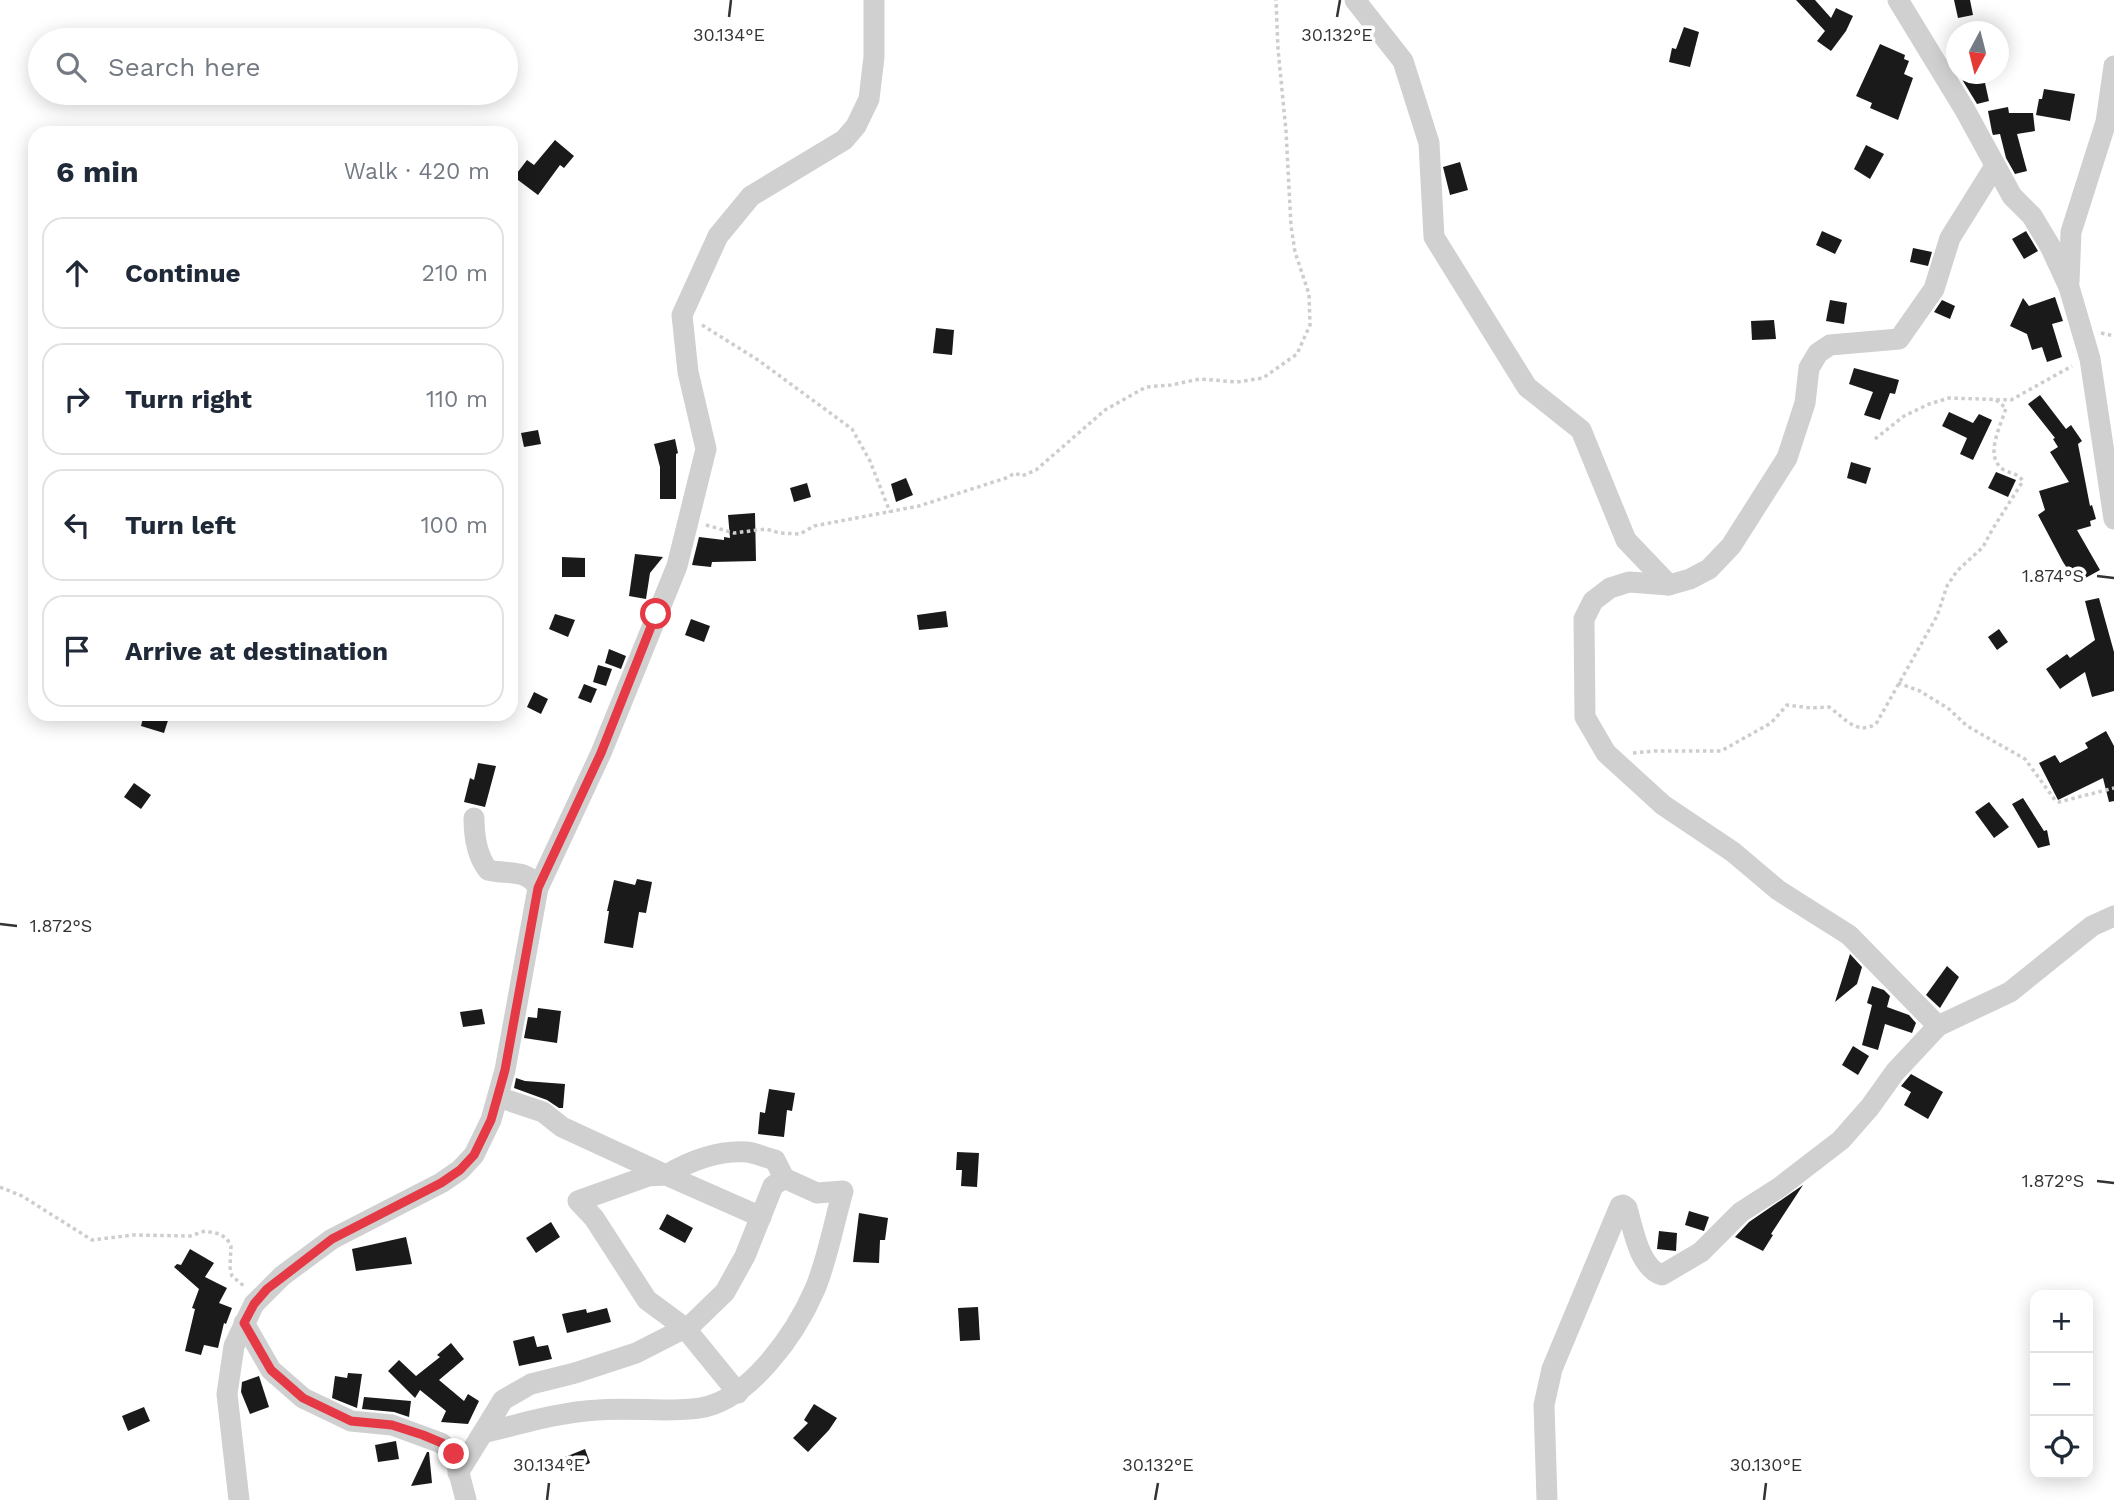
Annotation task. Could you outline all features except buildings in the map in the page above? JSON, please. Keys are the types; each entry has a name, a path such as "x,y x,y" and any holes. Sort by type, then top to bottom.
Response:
{"street":[{"path":"239,1500 227,1394 234,1346 249,1314 282,1276 332,1239 441,1183 460,1170 474,1155 491,1120 505,1070 538,888 601,753 677,566 706,449 688,372 682,315 718,236 751,196 844,140 856,126 869,99 874,57 874,0"},
{"path":"1355,0 1403,61 1429,143 1434,237 1527,387 1581,430 1626,540 1669,585"},
{"path":"1898,0 1965,110 2011,196 2032,216 2050,246 2069,288 2090,359 2114,519"},
{"path":"2069,288 2071,232 2106,121 2114,66"},
{"path":"1938,1026 1849,935 1778,890 1733,852 1663,805 1606,753 1585,717 1584,619 1592,601 1610,588 1629,582 1669,585 1690,579 1709,569 1731,546 1787,458 1805,403 1809,368 1818,353 1830,345 1899,339 1934,289 1950,238 1995,166"},
{"path":"474,818 479,852 482,863 488,870 527,875 534,880 538,888"},
{"path":"1547,1500 1544,1405 1552,1370 1620,1206 1627,1208 1648,1267 1662,1275 1701,1252 1741,1212 1841,1140 1870,1107 1895,1072 1938,1026 2010,992 2092,926 2114,916"},
{"path":"498,1097 544,1112 562,1127 761,1217"},
{"path":"483,1433 554,1416 599,1409 701,1408 738,1393 767,1364 799,1320 816,1288 842,1191 817,1193 784,1178 775,1160 748,1152 708,1157 685,1164 666,1175 648,1176 578,1201 594,1218 647,1300 685,1328 738,1393"},
{"path":"458,1473 503,1400 531,1384 636,1353 691,1325 725,1292 745,1256 773,1186 784,1178"},
{"path":"249,1314 271,1370 303,1398 351,1421 392,1425 442,1443 454,1454 466,1500"}],"path":[{"path":"689,519 734,533 766,529 800,534 814,526 890,512 940,499 1015,473 1022,476 1029,473 1069,443 1105,410 1146,387 1200,379 1237,383 1263,378 1297,354 1310,325 1309,294 1295,252 1291,226 1276,0"},
{"path":"682,315 711,329 758,360 852,429 870,461 890,512"},
{"path":"1875,439 1904,416 1929,404 1949,398 2011,400 2069,367 2090,359"},
{"path":"1606,753 1721,751 1771,723 1787,705 1829,707 1858,729 1866,729 1875,724 1937,616 1947,586 1957,572 1983,548 2023,481 1995,461 1994,447 2006,408 1996,400"},
{"path":"1898,683 1920,691 1967,726 2025,759 2059,802 2114,788"},
{"path":"0,1187 22,1196 92,1240 133,1235 190,1236 205,1231 220,1234 231,1246 230,1267 233,1276 244,1286 249,1314"}],"route":[{"path":"454,1454 442,1443 423,1435 392,1425 351,1421 303,1398 271,1370 244,1323 254,1304 267,1289 332,1239 441,1183 460,1170 474,1155 491,1120 505,1070 538,888 601,753 656,614"}]}
